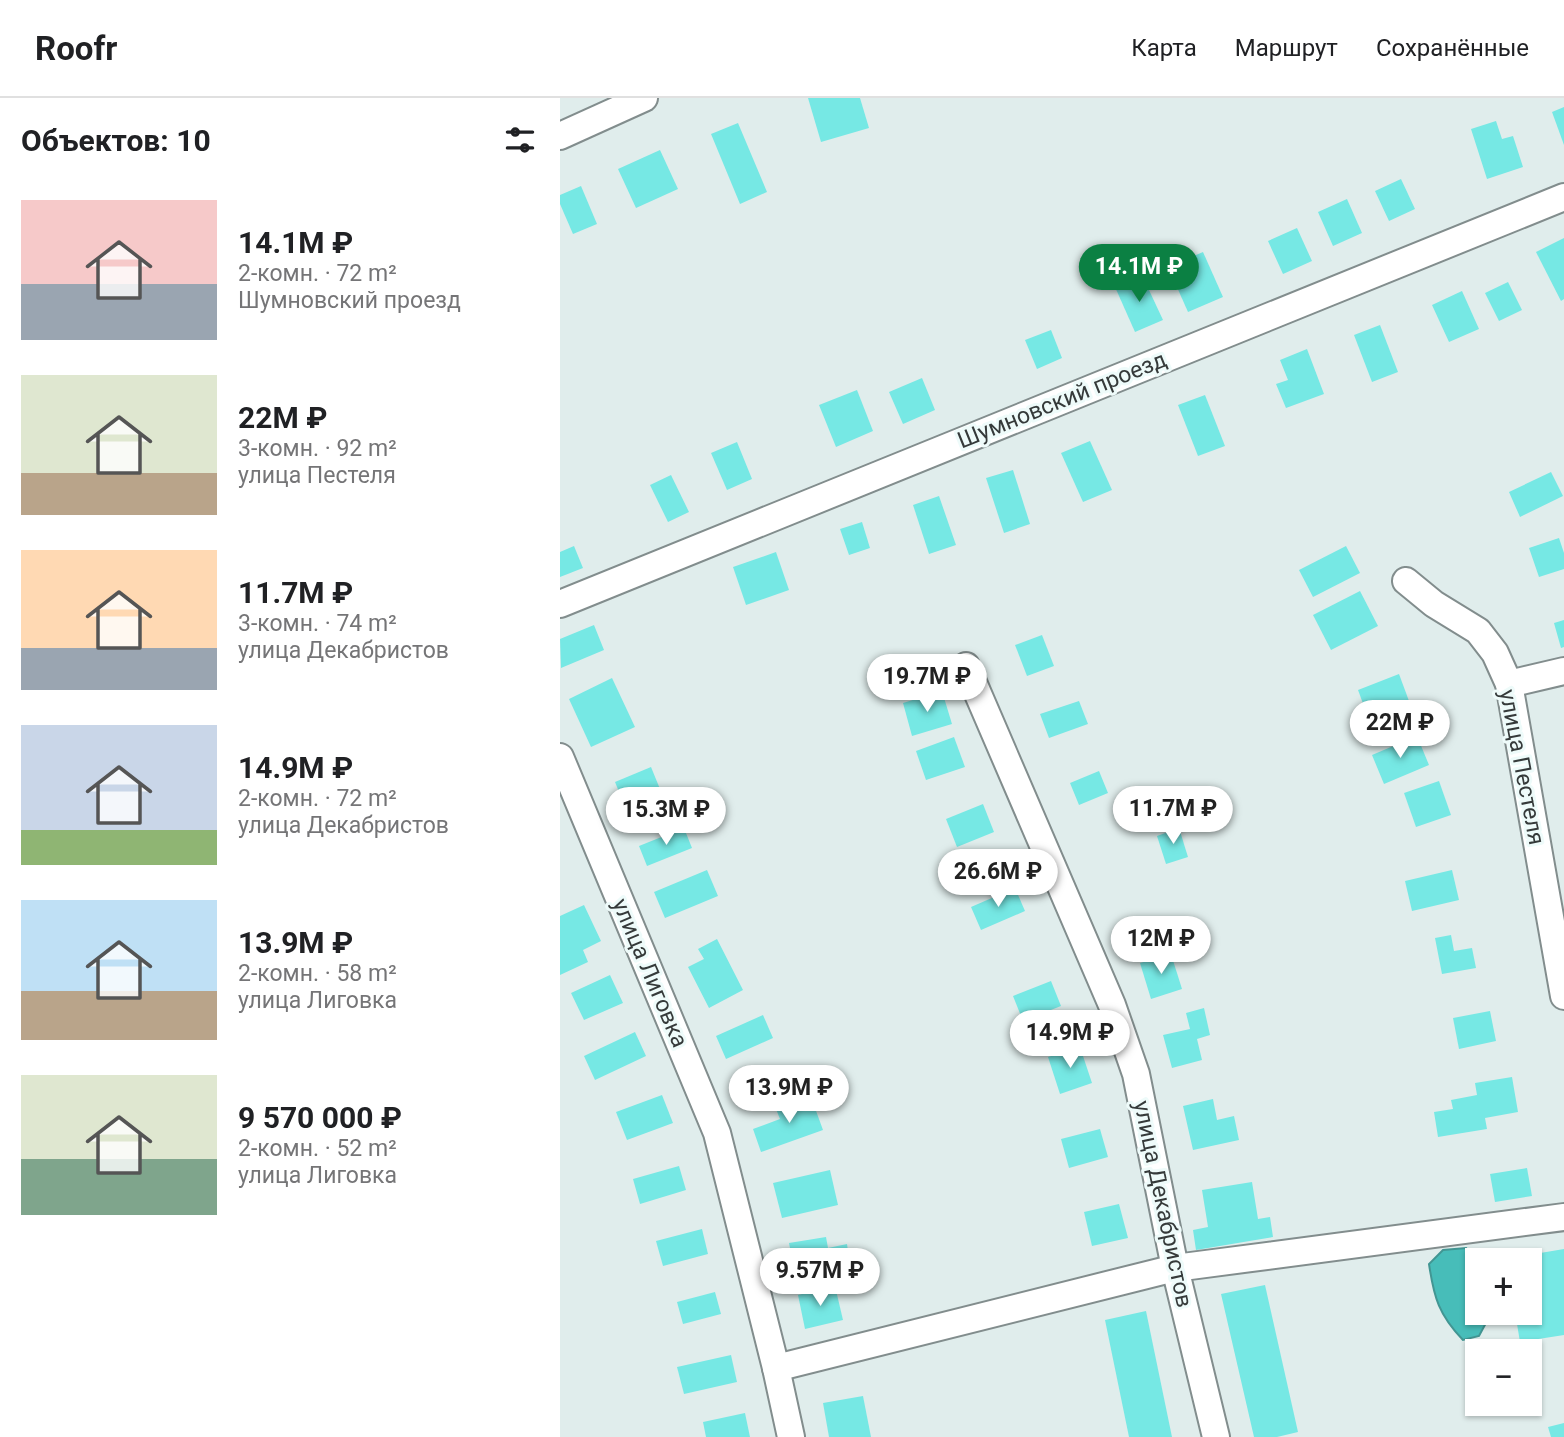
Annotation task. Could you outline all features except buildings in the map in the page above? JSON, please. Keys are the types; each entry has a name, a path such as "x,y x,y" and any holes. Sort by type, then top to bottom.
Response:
{"street":[{"path":"560,136 644,98"},
{"name":"Шумновский проезд","path":"560,604 1564,197"},
{"name":"улица Пестеля","path":"1406,581 1434,604 1478,631 1494,653 1508,684 1564,996"},
{"name":"улица Декабристов","path":"966,666 1116,1016 1136,1074 1175,1268 1216,1437"},
{"path":"1508,684 1564,671"},
{"name":"улица Лиговка","path":"560,757 717,1133 776,1368 790,1437"},
{"path":"776,1368 1175,1268 1564,1217"}],"water":[{"path":"1465,1248 1465,1325 1485,1325 1479,1336 1463,1340 1448,1322 1439,1305 1429,1264 1443,1250"}]}
